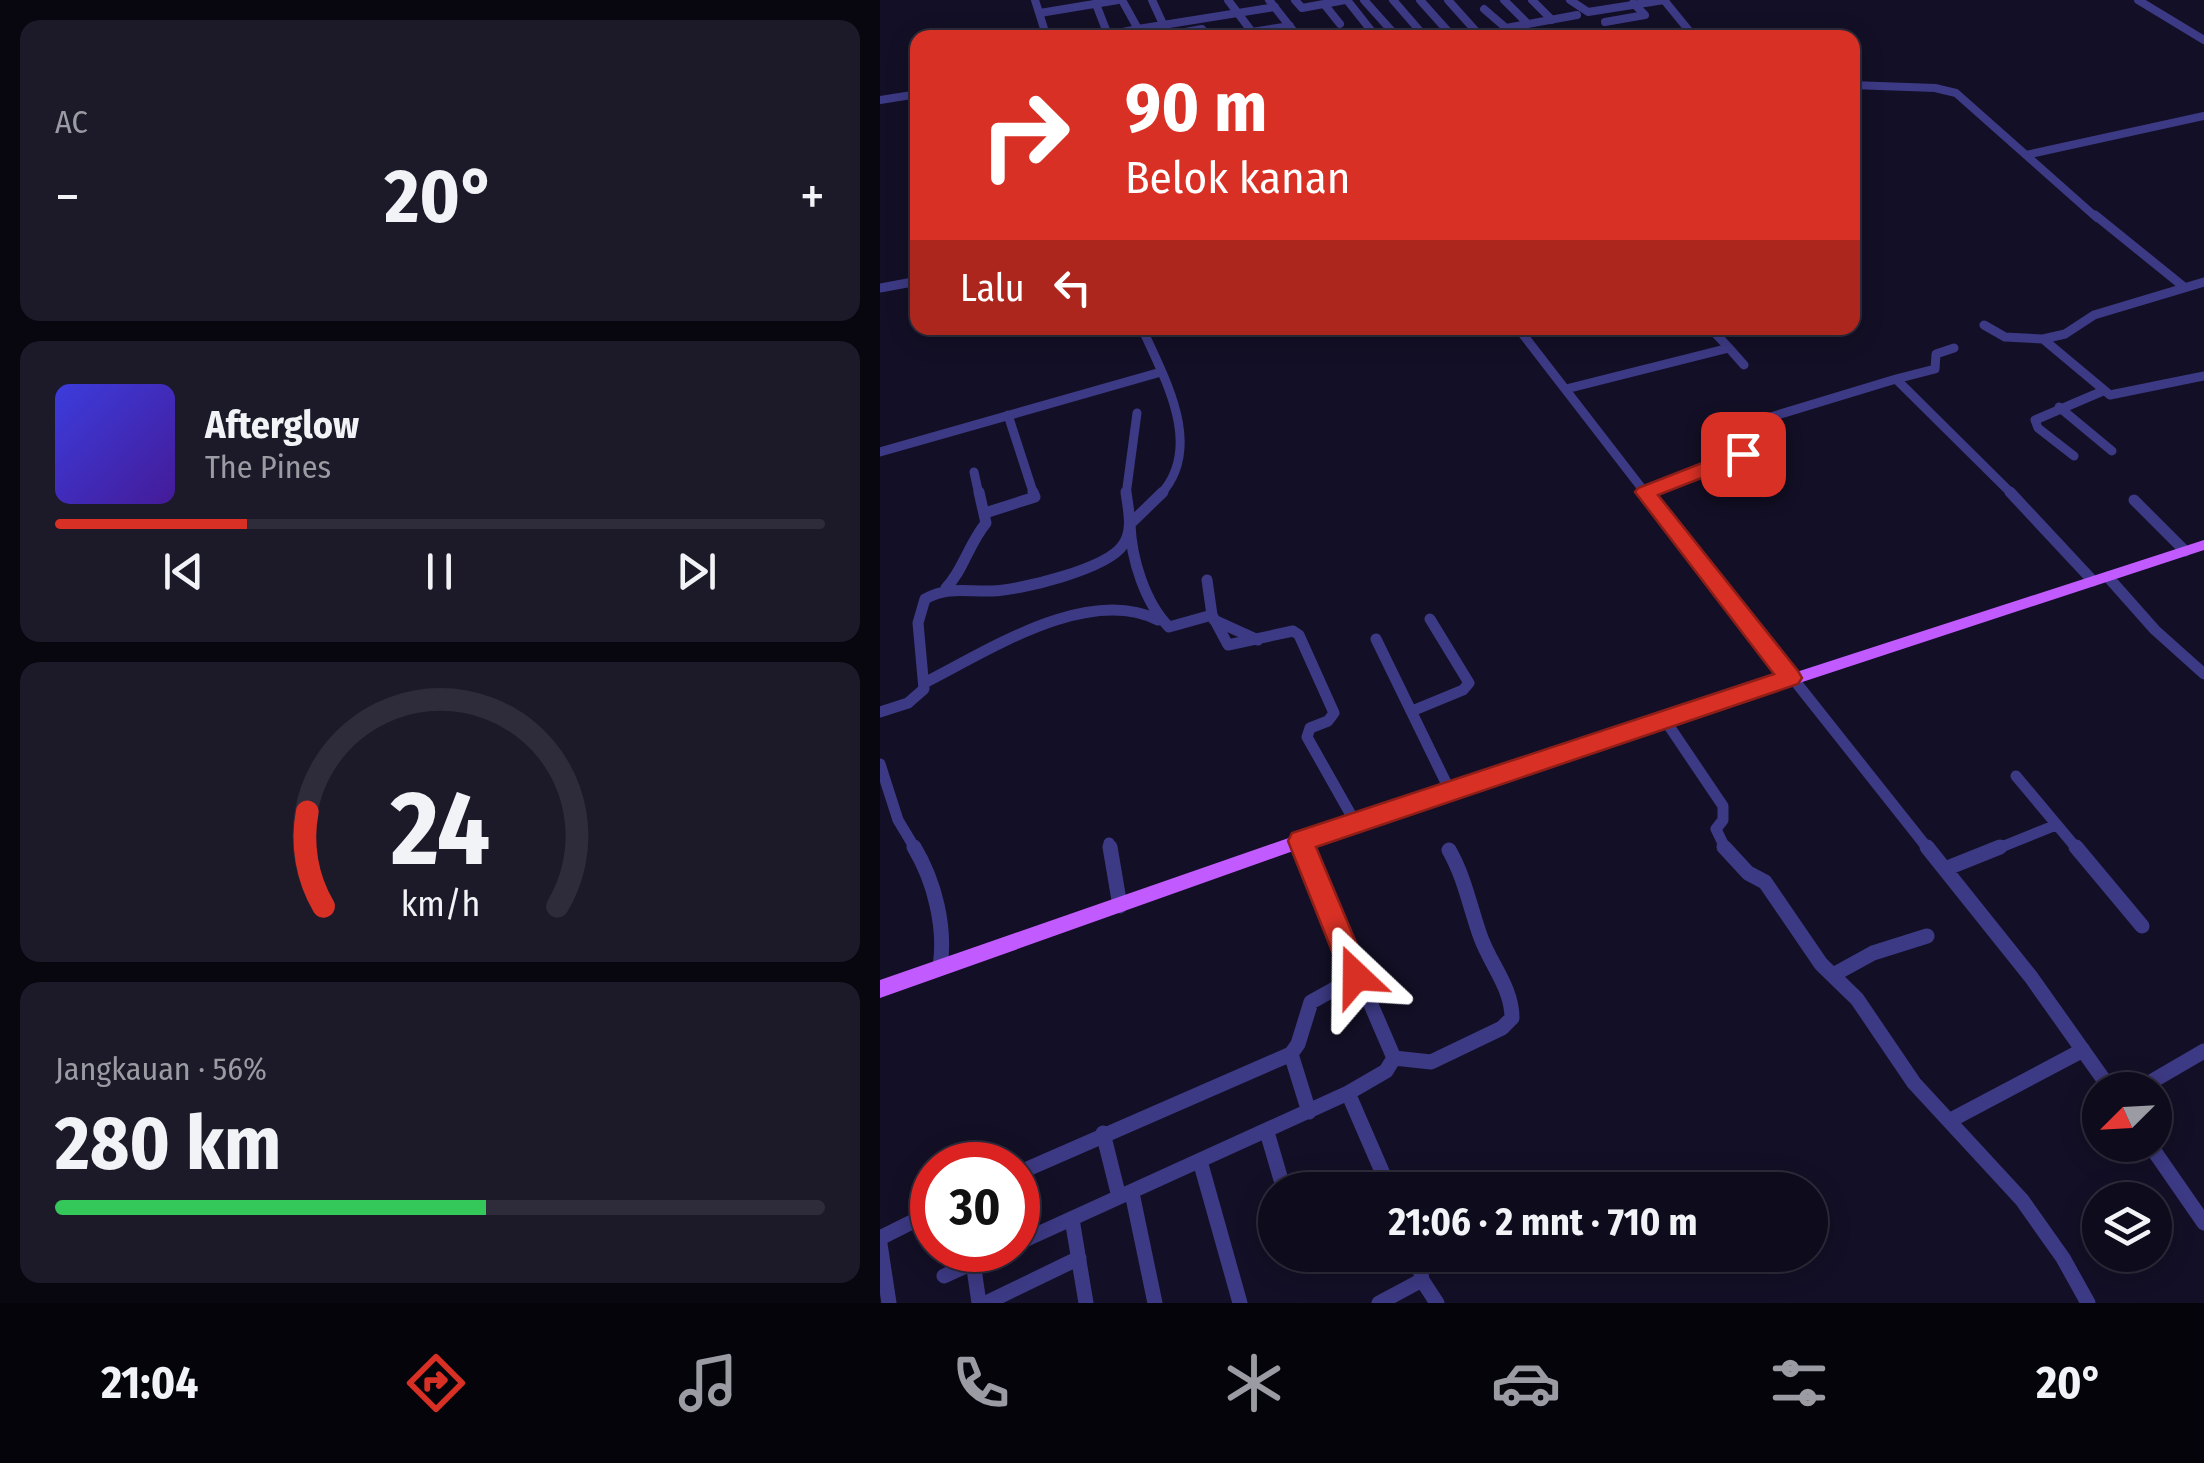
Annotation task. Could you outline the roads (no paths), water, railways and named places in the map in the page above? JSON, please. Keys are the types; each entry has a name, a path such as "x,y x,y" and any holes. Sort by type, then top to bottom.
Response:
{"main road":[{"path":"880,989 1356,822 1790,678 2197,550"}],"street":[{"path":"1035,0 1045,30"},
{"path":"1040,13 1120,0 1138,29"},
{"path":"1152,0 1163,24"},
{"path":"1228,0 1250,30"},
{"path":"1257,0 1276,25"},
{"path":"1134,30 1264,10 1284,0"},
{"path":"1295,0 1301,8 1346,0 1370,30"},
{"path":"1364,0 1391,30"},
{"path":"1393,0 1419,30"},
{"path":"1420,0 1447,30"},
{"path":"1448,0 1475,30"},
{"path":"1476,0 1504,28 1577,16 1562,0"},
{"path":"1504,0 1528,24"},
{"path":"1532,0 1552,20"},
{"path":"1573,1 1588,0"},
{"path":"1573,1 1588,12 1632,2 1664,0 1688,30"},
{"path":"2138,0 2204,40"},
{"path":"1605,22 1645,15 1632,2"},
{"path":"1272,3 1293,30"},
{"path":"1096,4 1106,30"},
{"path":"1324,4 1340,24"},
{"path":"1462,15 1484,9"},
{"path":"1265,30 1290,26"},
{"path":"1860,86 1952,91 2132,248 2184,287"},
{"path":"880,100 910,95"},
{"path":"2026,155 2204,116"},
{"path":"880,288 910,282"},
{"path":"1984,325 2005,336 2043,339 2065,334 2094,315 2204,282"},
{"path":"942,591 998,590 1094,562 1122,546 1130,524 1162,495 1182,458 1174,402 1145,335"},
{"path":"1524,335 1790,678 1945,869 2098,1072"},
{"path":"1718,335 1744,365"},
{"path":"2043,339 2102,391 2115,395 2204,376"},
{"path":"1566,389 1729,348"},
{"path":"1645,492 1743,454 1732,433 1744,425 1935,369 1936,354 1954,348"},
{"path":"880,452 1161,372"},
{"path":"1896,380 1973,452 2026,514 2204,674"},
{"path":"2074,456 2035,424 2058,407 2102,391"},
{"path":"2058,407 2112,451"},
{"path":"1138,413 1125,488 1134,548 1158,620"},
{"path":"985,513 1035,497 1008,415"},
{"path":"926,682 920,605 942,591 962,568 968,545 986,523 974,472"},
{"path":"2134,500 2197,550"},
{"path":"1207,580 1213,618"},
{"path":"880,712 916,699 926,682 1026,631 1107,607 1140,611 1169,627 1213,618 1258,640 1292,631 1298,636 1334,714 1328,721 1310,728 1308,736 1356,822"},
{"path":"1412,711 1463,690 1468,684 1430,619"},
{"path":"1376,640 1450,793"},
{"path":"1665,720 1723,806 1723,820 1716,828 1721,844 1748,873 1765,882 1802,939 1857,998 1914,1083 2022,1200 2063,1258 2088,1303"},
{"path":"880,764 898,820 920,857 941,922 944,940 940,968"},
{"path":"2016,776 2142,926"},
{"path":"1945,869 2056,825"},
{"path":"1301,841 1394,1058"},
{"path":"1108,843 1120,906"},
{"path":"1394,1058 1431,1062 1502,1028 1512,1018 1512,1004 1485,950 1450,850"},
{"path":"1833,975 1873,953 1927,936"},
{"path":"1040,1163 1292,1054 1298,1048 1308,1006 1318,996 1356,976"},
{"path":"1949,1122 2083,1050"},
{"path":"2168,1072 2204,1051"},
{"path":"1292,1054 1308,1112"},
{"path":"1040,1233 1348,1093 1386,1071 1394,1058"},
{"path":"1348,1093 1382,1172"},
{"path":"1267,1132 1279,1172"},
{"path":"1104,1134 1155,1303"},
{"path":"1200,1161 1240,1303"},
{"path":"2162,1162 2204,1223"},
{"path":"1072,1219 1086,1303"},
{"path":"890,1303 880,1247 910,1227"},
{"path":"975,1272 983,1303 1079,1258"},
{"path":"944,1276 952,1272"},
{"path":"1421,1272 1437,1303"},
{"path":"1379,1303 1422,1280"}]}
